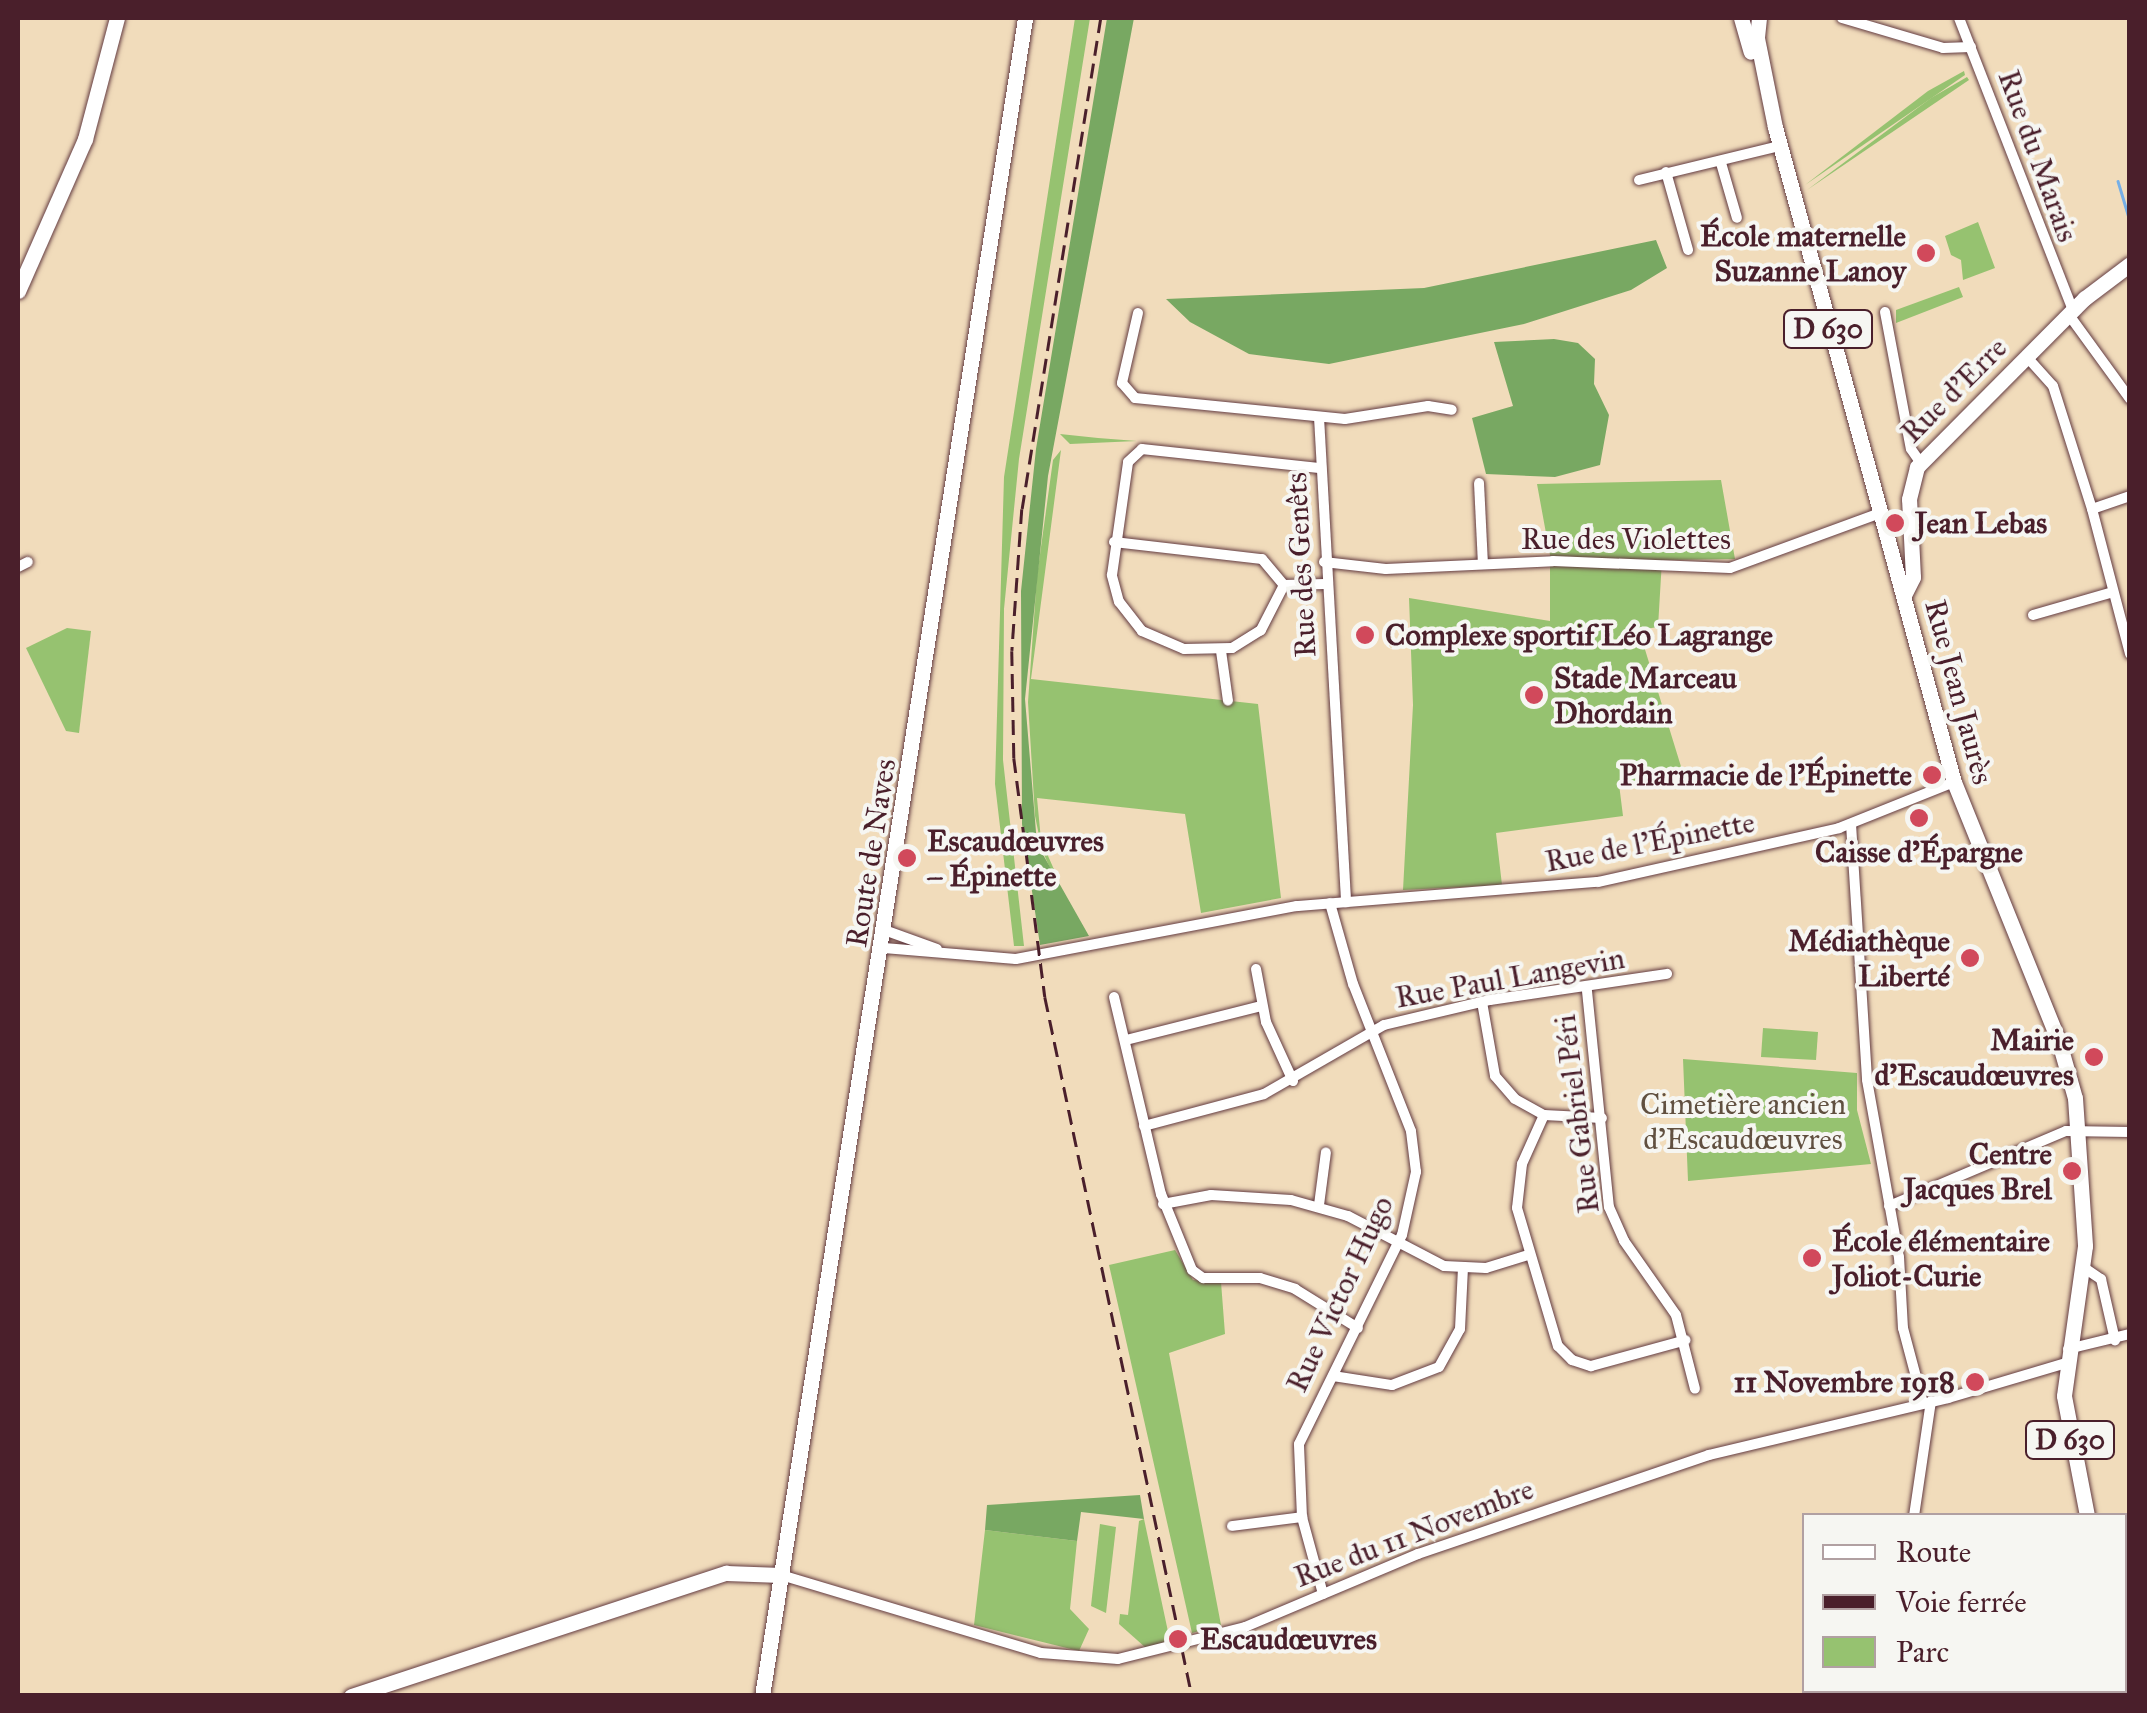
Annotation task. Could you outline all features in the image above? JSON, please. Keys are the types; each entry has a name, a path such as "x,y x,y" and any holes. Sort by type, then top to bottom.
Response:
{"main road":[{"path":"18,291 94,114 117,18"},
{"name":"Route de Naves","path":"762,1696 884,948 1025,18"},
{"path":"1741,18 1759,18"},
{"name":"Rue Jean Jaurès","path":"1741,18 1775,127 1954,782 2063,1053 2078,1129 2084,1267 2066,1356 2065,1411 2086,1513"},
{"name":"Rue Jean Jaurès","path":"1759,18 1775,127"},
{"path":"18,271 65,187"},
{"name":"Rue d'Erre","path":"1904,595 1913,578 1909,492 1920,462 2071,312 2130,264"},
{"path":"351,1696 726,1574 781,1575"}],"street":[{"path":"1842,18 1943,48 1971,47"},
{"name":"Rue du Marais","path":"1960,18 2071,312 2130,399"},
{"path":"1639,180 1780,146"},
{"path":"1721,163 1736,218"},
{"path":"1666,172 1688,250"},
{"path":"1885,312 1911,449 1920,462"},
{"path":"1138,313 1122,382 1130,396 1358,420 1428,406 1452,410"},
{"path":"2026,356 2053,386 2092,509 2130,654"},
{"name":"Rue des Genêts","path":"1320,417 1325,584 1346,902"},
{"path":"1284,585 1261,630 1221,651 1177,647 1132,622 1114,588 1114,542 1128,462 1142,449 1321,468"},
{"name":"Rue des Violettes","path":"1480,483 1483,564"},
{"path":"2092,509 2130,496"},
{"name":"Rue des Violettes","path":"1324,562 1386,568 1483,564 1736,567 1880,513"},
{"path":"1114,542 1262,559 1284,585"},
{"path":"1284,585 1325,584"},
{"path":"2032,616 2113,592"},
{"path":"1221,651 1228,701"},
{"name":"Rue de l'Épinette","path":"884,948 1025,958 1330,904 1598,882 1851,824 1954,782"},
{"path":"1851,824 1867,1080 1889,1206 1903,1328 1927,1402 1914,1513"},
{"name":"Rue Victor Hugo","path":"1322,1594 1302,1517 1298,1444 1397,1245 1413,1199 1415,1154 1330,904"},
{"name":"Rue de l'Épinette","path":"886,931 942,950"},
{"path":"1256,970 1261,1006 1293,1081"},
{"name":"Rue Paul Langevin","path":"1144,1126 1255,1098 1293,1081 1370,1030 1482,1002 1587,991 1667,974"},
{"name":"Rue Gabriel Péri","path":"1587,991 1612,1217 1666,1298 1686,1340 1695,1390"},
{"path":"1114,997 1164,1204 1195,1274 1277,1282 1358,1328"},
{"path":"1482,1002 1495,1076 1515,1099 1544,1115 1602,1118"},
{"path":"1126,1040 1261,1006"},
{"path":"1544,1115 1518,1190 1528,1256 1553,1336 1572,1360 1598,1365 1686,1340"},
{"path":"1889,1206 2078,1129 2130,1132"},
{"path":"1319,1206 1326,1152"},
{"path":"1164,1204 1211,1194 1319,1206 1397,1245 1463,1268 1528,1256"},
{"name":"Rue Jean Jaurès","path":"2084,1267 2101,1278 2114,1340"},
{"path":"1333,1376 1392,1385 1438,1367 1460,1330 1463,1268"},
{"name":"Rue du 11 Novembre","path":"781,1575 1028,1650 1092,1662 1245,1628 1418,1554 1709,1454 1927,1402 2130,1334"},
{"path":"1232,1526 1302,1517"}],"green space":[{"path":"1075,18 1090,18 1019,459 1004,609 1003,760 1024,946 1014,946 995,784 1004,477"},
{"path":"1107,18 1134,18 1048,476 1025,699 1037,844 1089,936 1040,945 1022,824 1021,591 1036,449"},
{"path":"1964,71 1965,75 1805,185 1928,91"},
{"path":"1967,77 1969,80 1807,190 1931,98"},
{"path":"1978,222 1995,268 1963,280 1961,260 1951,255 1945,236"},
{"path":"1656,240 1667,268 1631,290 1524,324 1329,364 1249,354 1190,322 1166,299 1424,288"},
{"path":"1959,287 1963,297 1896,323 1896,310"},
{"path":"1554,339 1578,343 1595,359 1594,384 1609,415 1600,465 1555,477 1486,474 1472,418 1513,406 1494,342"},
{"path":"1060,434 1098,438 1137,441 1070,444"},
{"path":"1061,450 1031,679 1258,704 1281,898 1201,913 1185,814 1037,798 1041,840 1060,883 1053,875 1042,850 1035,816 1028,702 1037,576 1053,460"},
{"name":"Stade Marceau Dhordain","path":"1721,480 1735,559 1662,560 1658,627 1639,630 1683,773 1619,784 1623,816 1496,833 1502,885 1403,890 1413,705 1409,598 1550,621 1550,555 1537,484"},
{"path":"67,628 91,631 79,733 66,731 26,648"},
{"path":"1763,1028 1818,1032 1816,1060 1761,1057"},
{"name":"Cimetière ancien d'Escaudœuvres","path":"1683,1059 1857,1073 1857,1110 1871,1164 1688,1181"},
{"path":"1175,1250 1193,1280 1221,1282 1225,1334 1169,1353 1221,1625 1192,1633 1109,1265"},
{"path":"1140,1495 1144,1519 1081,1512 1077,1541 985,1530 987,1505"},
{"path":"1144,1519 1170,1641 1146,1648 1119,1624 1120,1614 1128,1615 1139,1521"},
{"path":"1100,1524 1116,1527 1106,1613 1091,1606"},
{"path":"985,1530 1077,1541 1070,1609 1089,1629 1079,1651 974,1625"}],"waterway":[{"path":"2118,181 2130,221"}],"railway":[{"path":"1101,18 1022,509 1012,651 1014,758 1045,997 1192,1696"}],"place":[{"name":"École maternelle Suzanne Lanoy","path":"1926,253"},
{"name":"Jean Lebas","path":"1895,523"},
{"name":"Complexe sportif Léo Lagrange","path":"1365,635"},
{"name":"Stade Marceau Dhordain","path":"1534,695"},
{"name":"Pharmacie de l'Épinette","path":"1932,775"},
{"name":"Caisse d'Épargne","path":"1919,818"},
{"name":"Escaudœuvres – Épinette","path":"907,858"},
{"name":"Médiathèque Liberté","path":"1970,958"},
{"name":"Mairie d'Escaudœuvres","path":"2094,1057"},
{"name":"Centre Jacques Brel","path":"2072,1171"},
{"name":"École élémentaire Joliot-Curie","path":"1812,1258"},
{"name":"11 Novembre 1918","path":"1975,1382"},
{"name":"Escaudœuvres","path":"1178,1639"}]}
